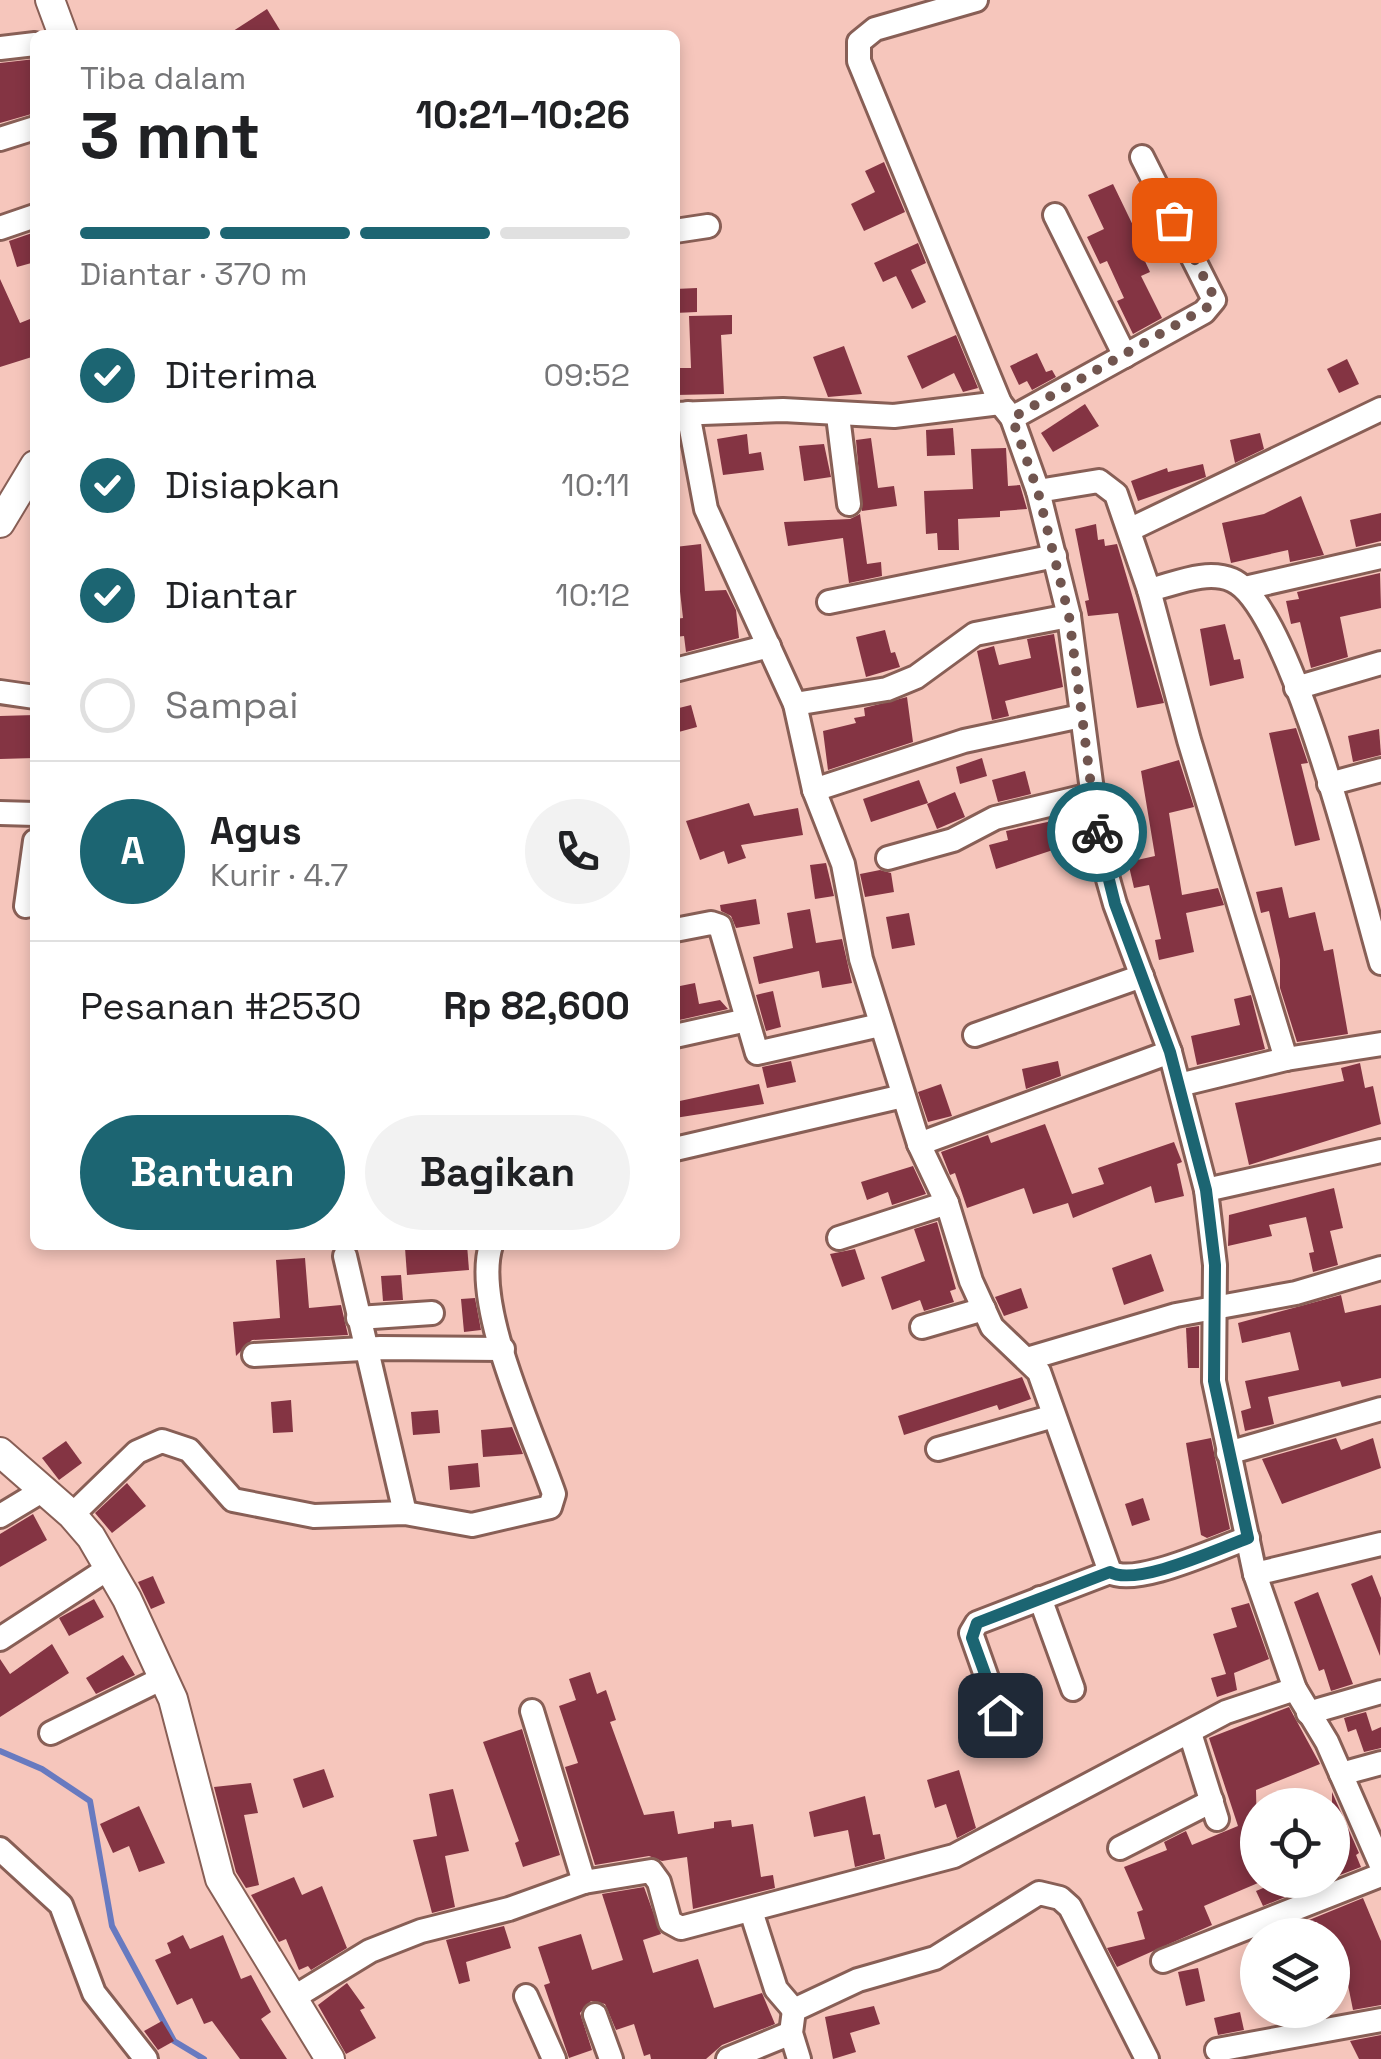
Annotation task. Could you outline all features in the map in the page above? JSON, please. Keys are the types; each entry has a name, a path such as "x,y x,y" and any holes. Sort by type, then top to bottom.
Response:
{"street":[{"path":"50,0 62,30"},
{"path":"976,0 875,29 859,42 858,50 1038,492 1069,616 1090,794 1115,904 1170,1052 1206,1190 1214,1244 1214,1381 1255,1574 1295,1689 1376,1838 1381,1865"},
{"path":"0,48 30,45"},
{"path":"0,139 30,130"},
{"path":"1110,1572 1039,1372 992,1328 947,1203 919,1144 861,959 844,864 814,790 796,704 706,509 682,414 784,410 838,416 1006,410 1125,356 1204,312 1214,300 1142,157"},
{"path":"1055,215 1125,356"},
{"path":"0,228 30,218"},
{"path":"680,230 708,226"},
{"path":"1128,530 1381,409"},
{"path":"838,416 849,504"},
{"path":"0,524 30,473"},
{"path":"1038,492 1088,481 1109,484 1149,590 1189,740 1286,1059"},
{"path":"829,602 1055,556"},
{"path":"1245,588 1381,557"},
{"path":"1149,590 1205,576 1233,580 1245,588 1280,643 1330,784 1381,963"},
{"path":"796,704 887,689 916,677 975,634 1069,616"},
{"path":"680,669 770,646"},
{"path":"1296,688 1381,663"},
{"path":"0,692 30,695"},
{"path":"814,790 964,741 1081,716"},
{"path":"1330,784 1381,770"},
{"path":"888,858 938,846 995,818 1090,794"},
{"path":"0,813 30,814"},
{"path":"1357,878 1381,871"},
{"path":"26,906 30,877"},
{"path":"680,929 711,922 720,926 755,1051 761,1054 880,1025"},
{"path":"975,1035 1142,976"},
{"path":"680,1035 747,1020"},
{"path":"1179,1084 1286,1059 1381,1044"},
{"path":"919,1144 1170,1052"},
{"path":"680,1149 903,1096"},
{"path":"1206,1190 1381,1152"},
{"path":"840,1238 947,1203"},
{"path":"72,1515 137,1452 162,1441 189,1450 226,1495 241,1504 314,1516 404,1513 489,1524 540,1511 554,1502 503,1349 489,1293 487,1265 491,1250"},
{"path":"345,1256 404,1513"},
{"path":"1027,1358 1176,1315 1213,1310 1381,1268"},
{"path":"922,1328 984,1309"},
{"path":"358,1318 432,1313"},
{"path":"254,1355 364,1349 503,1349"},
{"path":"1228,1453 1381,1408"},
{"path":"938,1449 1054,1416"},
{"path":"0,1452 72,1515 109,1568 163,1678 193,1764 220,1879 330,2059"},
{"path":"0,1516 45,1489"},
{"path":"1000,1715 972,1628 1110,1572 1125,1576 1146,1573 1248,1538"},
{"path":"1255,1574 1381,1544"},
{"path":"0,1638 109,1568"},
{"path":"1040,1598 1073,1689"},
{"path":"51,1733 163,1678"},
{"path":"293,1998 394,1941 584,1882 650,1871 658,1882 670,1922 681,1928 954,1856 1226,1712 1295,1689"},
{"path":"1308,1713 1381,1692"},
{"path":"532,1711 584,1882"},
{"path":"1120,1848 1214,1810 1190,1733"},
{"path":"1342,1774 1381,1763"},
{"path":"4,1861 62,1905 94,1993 146,2059"},
{"path":"1162,1961 1381,1876"},
{"path":"728,2059 858,1980 934,1958 1039,1893 1066,1901 1070,1906 1147,2059"},
{"path":"751,1910 776,1989 793,2021 799,2059"},
{"path":"526,1996 554,2059"},
{"path":"596,2015 611,2059"},
{"path":"1217,2050 1381,2020"}],"building":[{"path":"267,9 280,30 235,30"},
{"path":"30,60 30,114 0,123 0,63"},
{"path":"884,162 905,212 864,231 851,204 875,192 865,171"},
{"path":"1113,184 1141,242 1137,244 1150,272 1141,276 1162,318 1133,334 1117,301 1124,298 1107,261 1100,264 1087,237 1104,229 1088,195"},
{"path":"30,234 30,263 17,267 9,241"},
{"path":"918,243 926,263 911,270 926,302 912,309 896,276 883,282 874,263"},
{"path":"0,279 20,323 30,319 30,358 0,367"},
{"path":"697,288 697,312 680,313 680,289"},
{"path":"732,315 732,334 721,335 724,394 680,395 680,368 691,368 689,316"},
{"path":"956,335 978,388 963,392 954,373 922,389 907,356"},
{"path":"844,346 862,394 828,397 813,357"},
{"path":"1037,353 1046,372 1052,370 1056,377 1032,390 1027,381 1019,385 1010,366"},
{"path":"1347,359 1359,384 1339,393 1327,369"},
{"path":"1085,404 1099,426 1053,452 1041,433"},
{"path":"953,428 955,455 927,456 926,430"},
{"path":"1260,433 1264,449 1235,463 1230,440"},
{"path":"747,434 749,454 761,452 764,470 723,475 717,439"},
{"path":"871,438 878,488 894,486 897,506 862,511 856,440"},
{"path":"824,444 831,477 804,481 799,446"},
{"path":"1006,448 1008,486 1020,485 1027,509 1000,511 1000,517 958,519 959,550 938,550 937,533 926,534 924,491 973,489 971,449"},
{"path":"1203,464 1206,477 1138,501 1131,481 1167,468 1168,472"},
{"path":"1301,496 1324,555 1290,562 1288,550 1231,563 1222,523 1264,514"},
{"path":"1381,513 1381,541 1356,547 1350,520"},
{"path":"860,514 867,564 881,562 882,576 849,583 843,538 788,546 784,522 850,519"},
{"path":"1096,524 1098,540 1104,539 1105,546 1117,544 1164,703 1137,708 1118,613 1088,616 1085,601 1089,600 1075,529"},
{"path":"701,544 705,591 726,590 736,610 739,638 686,652 684,636 680,636 680,546"},
{"path":"1380,573 1381,608 1340,617 1348,657 1311,668 1300,622 1291,624 1286,601 1299,599 1297,592"},
{"path":"1225,624 1234,660 1240,659 1244,678 1210,686 1200,629"},
{"path":"885,630 891,653 895,652 900,667 866,677 856,637"},
{"path":"1054,634 1063,687 1005,701 1009,716 992,720 977,651 994,646 999,665 1031,658 1027,639"},
{"path":"907,697 913,742 828,770 823,731 856,723 854,718 865,716 864,708"},
{"path":"691,705 697,727 680,732 680,708"},
{"path":"30,715 30,758 0,759 0,716"},
{"path":"1296,728 1308,763 1301,764 1320,840 1295,846 1269,733"},
{"path":"1379,729 1381,755 1353,762 1348,736"},
{"path":"982,758 987,776 960,784 956,767"},
{"path":"1179,760 1194,807 1169,813 1182,895 1218,888 1224,905 1186,913 1194,952 1159,960 1155,940 1161,939 1149,885 1134,888 1128,862 1155,856 1141,771"},
{"path":"1025,771 1031,794 998,802 992,780"},
{"path":"919,780 928,803 871,822 863,799"},
{"path":"955,792 965,817 937,829 927,804"},
{"path":"749,803 754,816 798,808 803,835 741,845 746,858 728,864 724,851 700,860 686,821"},
{"path":"1080,815 1083,840 996,869 989,845 1008,840 1006,831"},
{"path":"826,863 834,896 815,899 810,865"},
{"path":"880,870 891,873 894,892 865,897 860,874"},
{"path":"1282,887 1289,918 1315,912 1324,951 1333,949 1348,1034 1297,1042 1280,988 1280,960 1269,911 1261,913 1256,892"},
{"path":"756,899 760,924 736,928 731,916 721,911 720,905"},
{"path":"810,909 816,943 842,939 852,983 822,988 819,971 759,984 753,957 793,948 787,913"},
{"path":"909,913 915,945 892,949 886,917"},
{"path":"695,983 699,1004 720,1000 728,1009 680,1020 680,986"},
{"path":"773,991 781,1027 766,1031 756,995"},
{"path":"1251,995 1265,1049 1197,1065 1191,1036 1240,1025 1234,999"},
{"path":"791,1061 796,1082 767,1088 762,1067"},
{"path":"1058,1061 1061,1076 1026,1089 1022,1069"},
{"path":"1360,1063 1365,1088 1373,1086 1381,1124 1249,1165 1235,1103 1344,1081 1341,1068"},
{"path":"759,1084 764,1104 680,1117 680,1101"},
{"path":"941,1084 952,1116 928,1122 918,1092"},
{"path":"1045,1124 1072,1194 1104,1184 1098,1168 1174,1142 1182,1162 1177,1164 1184,1196 1155,1203 1151,1186 1073,1218 1068,1203 1033,1214 1024,1188 967,1208 955,1173 950,1175 941,1152 988,1135 991,1143"},
{"path":"913,1166 926,1194 892,1205 888,1192 867,1200 861,1182"},
{"path":"1334,1188 1343,1228 1330,1231 1338,1265 1313,1272 1309,1253 1314,1252 1306,1217 1269,1225 1272,1236 1228,1246 1229,1215"},
{"path":"937,1222 956,1289 950,1291 954,1302 924,1311 920,1300 892,1310 881,1277 925,1261 914,1229"},
{"path":"855,1249 865,1279 842,1287 830,1254"},
{"path":"405,1250 467,1250 469,1270 407,1275"},
{"path":"1151,1254 1164,1291 1124,1305 1112,1268"},
{"path":"305,1258 309,1308 341,1305 348,1335 252,1340 236,1356 233,1322 280,1318 276,1260"},
{"path":"401,1275 403,1300 383,1301 381,1276"},
{"path":"1021,1288 1028,1308 1004,1316 995,1297"},
{"path":"1341,1295 1345,1313 1381,1305 1381,1378 1342,1387 1340,1381 1268,1397 1274,1424 1245,1431 1241,1411 1251,1408 1245,1381 1299,1370 1290,1332 1242,1343 1238,1323"},
{"path":"475,1298 481,1330 464,1332 461,1299"},
{"path":"1199,1326 1199,1368 1188,1368 1186,1328"},
{"path":"1022,1377 1031,1399 999,1410 997,1405 904,1435 898,1416"},
{"path":"291,1400 293,1432 273,1433 271,1402"},
{"path":"438,1410 440,1433 413,1435 411,1412"},
{"path":"512,1427 523,1454 483,1457 481,1430"},
{"path":"1211,1438 1230,1529 1207,1538 1201,1535 1186,1443"},
{"path":"1336,1438 1341,1450 1373,1438 1381,1468 1282,1504 1262,1459"},
{"path":"66,1441 82,1463 59,1480 42,1458"},
{"path":"478,1463 480,1487 450,1490 448,1466"},
{"path":"127,1483 146,1506 112,1533 95,1513"},
{"path":"1143,1498 1150,1520 1132,1526 1125,1504"},
{"path":"33,1514 47,1540 0,1567 0,1534"},
{"path":"1372,1575 1381,1598 1380,1656 1351,1584"},
{"path":"153,1576 165,1603 151,1609 138,1582"},
{"path":"1318,1592 1353,1684 1331,1691 1324,1669 1319,1671 1294,1602"},
{"path":"94,1599 104,1617 69,1636 59,1618"},
{"path":"1249,1603 1269,1659 1234,1673 1237,1690 1217,1697 1211,1678 1226,1674 1213,1634 1237,1627 1231,1608"},
{"path":"52,1644 69,1673 0,1717 0,1659 10,1674"},
{"path":"123,1655 135,1675 96,1694 86,1678"},
{"path":"590,1672 597,1694 606,1690 616,1720 610,1722 644,1815 674,1811 678,1834 714,1828 714,1822 731,1820 732,1827 753,1824 761,1877 773,1875 775,1888 693,1909 687,1857 662,1861 649,1856 595,1865 565,1767 578,1763 559,1706 576,1700 569,1679"},
{"path":"1289,1707 1320,1764 1261,1788 1240,1788 1240,1891 1204,1906 1212,1925 1117,1967 1107,1948 1145,1939 1137,1912 1143,1910 1124,1867 1167,1850 1164,1842 1186,1831 1192,1845 1238,1826 1209,1738"},
{"path":"1366,1712 1372,1731 1381,1727 1381,1748 1364,1752 1356,1729 1348,1732 1344,1718"},
{"path":"522,1729 560,1855 523,1867 515,1843 519,1841 483,1742"},
{"path":"324,1769 334,1797 303,1808 293,1779"},
{"path":"959,1770 976,1828 957,1838 946,1804 935,1808 927,1780"},
{"path":"251,1783 258,1813 244,1815 259,1885 246,1888 236,1872 214,1787"},
{"path":"453,1789 469,1851 445,1856 455,1907 432,1913 413,1840 437,1836 429,1794"},
{"path":"865,1796 873,1835 880,1834 885,1859 855,1867 848,1830 814,1837 809,1812"},
{"path":"139,1806 165,1863 139,1872 129,1846 113,1853 100,1824"},
{"path":"1350,1833 1359,1853 1356,1855 1361,1867 1350,1871"},
{"path":"294,1877 302,1895 322,1886 347,1948 311,1970 308,1966 299,1970 286,1939 279,1942 251,1895"},
{"path":"644,1887 661,1934 643,1940 653,1973 698,1959 714,2008 762,1993 775,2024 722,2045 706,2059 651,2059 650,2054 644,2056 634,2024 616,2030 605,2004 591,2001 580,2013 592,2050 569,2058 544,1985 550,1983 538,1947 581,1934 592,1970 623,1960 602,1894"},
{"path":"1259,1898 1283,1898 1263,1906"},
{"path":"1363,1898 1381,1941 1381,2005 1353,2010 1350,1918 1314,1918"},
{"path":"504,1926 511,1948 466,1962 470,1981 459,1984 446,1940"},
{"path":"183,1935 190,1949 223,1935 241,1979 251,1975 271,2012 261,2019 287,2059 240,2059 212,2021 204,2024 192,1998 177,2005 155,1960 171,1953 167,1943"},
{"path":"1198,1968 1205,2001 1186,2006 1178,1972"},
{"path":"347,1983 365,2008 360,2010 376,2038 346,2054 318,2005"},
{"path":"874,2006 880,2024 850,2033 856,2052 833,2059 825,2017"},
{"path":"1240,2012 1240,2028 1244,2030 1218,2035 1214,2018"},
{"path":"162,2021 174,2041 158,2050 144,2031"},
{"path":"1381,2035 1381,2059 1359,2059 1350,2041"}],"waterway":[{"path":"0,1751 42,1769 90,1801 112,1926 174,2041 204,2059"}],"way so far":[{"path":"1097,832 1069,616 1038,492 1012,418 1147,345 1211,305 1212,293 1174,220"}],"route":[{"path":"1000,1715 972,1638 972,1628 977,1623 1110,1572 1116,1576 1146,1573 1248,1538 1214,1381 1215,1265 1206,1190 1170,1052 1115,904 1097,832"}]}
